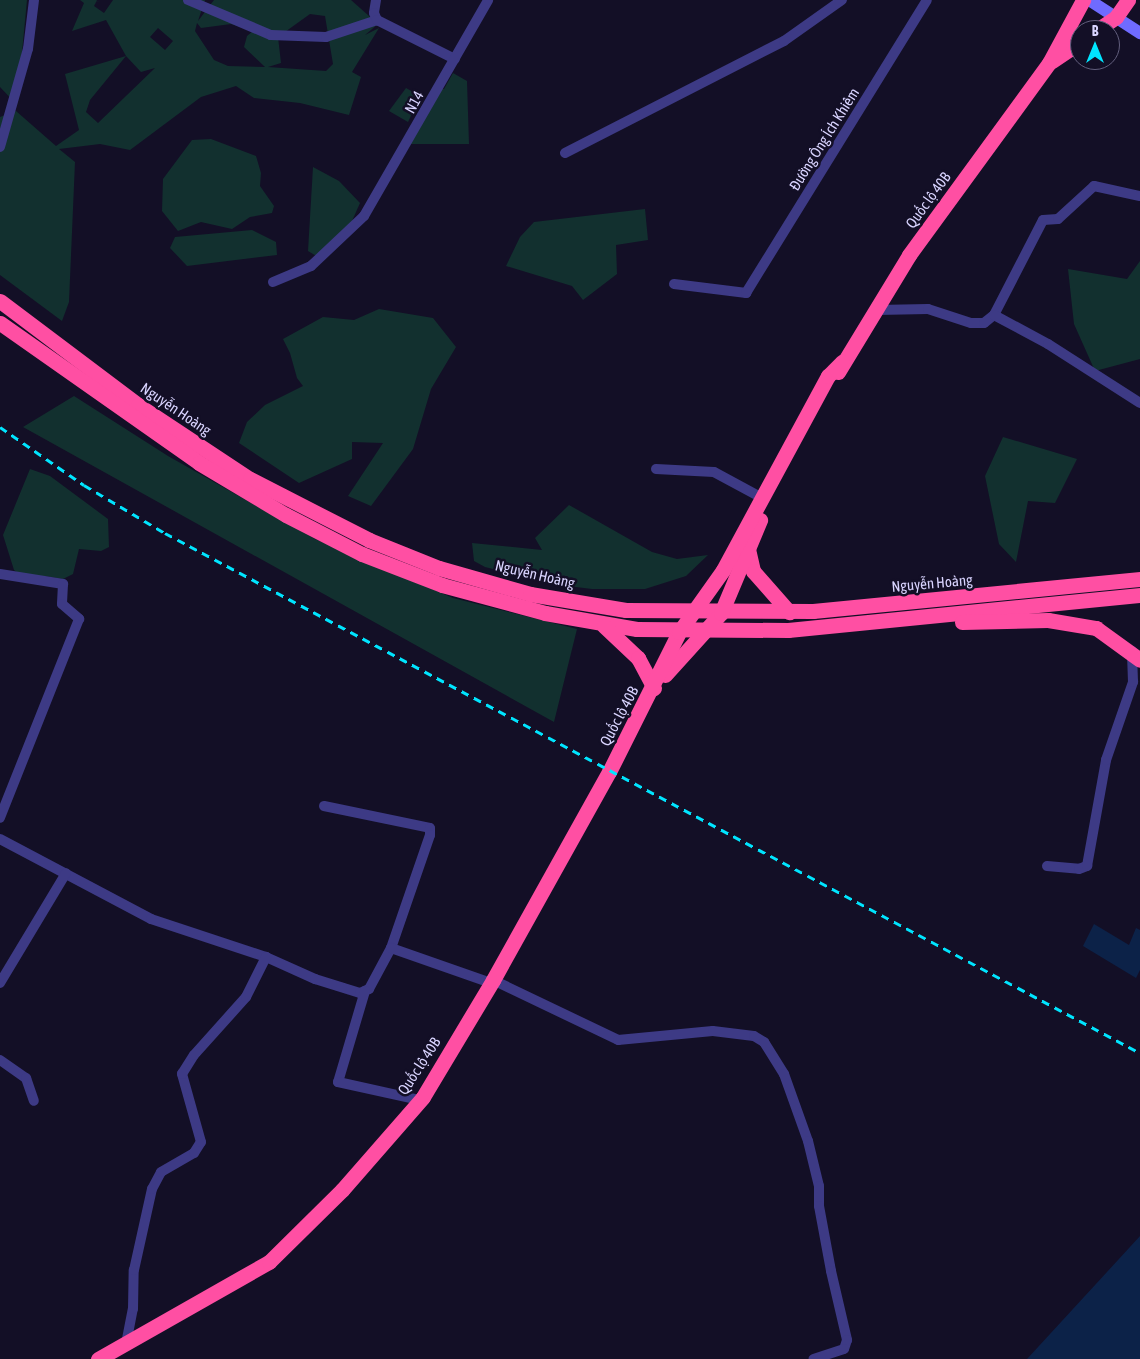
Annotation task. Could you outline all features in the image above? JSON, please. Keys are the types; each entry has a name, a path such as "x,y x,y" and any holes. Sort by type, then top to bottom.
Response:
{"highway":[{"path":"1049,63 1083,0"},
{"path":"1112,20 1128,0"},
{"path":"1049,63 1070,49"},
{"name":"Quốc lộ 40B","path":"654,688 721,613 766,507 842,362 909,255 1049,63"},
{"name":"Nguyễn Hoàng","path":"0,301 138,405 250,479 369,540 439,568 530,594 626,610 721,613 789,612 1140,579"},
{"name":"Nguyễn Hoàng","path":"0,323 199,463 286,515 362,554 442,585 604,626 679,632 788,630 1140,595"},
{"name":"Quốc lộ 40B","path":"98,1359 268,1262 342,1190 420,1100 492,982 654,688 679,632 723,570 810,406 828,376 842,362"},
{"path":"748,549 753,571 789,612"},
{"path":"863,622 920,624 1048,620 1096,628 1136,655"},
{"path":"604,626 638,658 654,688"}],"main road":[{"path":"1088,0 1140,33"}],"street":[{"path":"0,147 28,49 34,0"},
{"path":"188,0 257,31 278,36 326,37 377,20"},
{"path":"376,0 374,14 377,20 455,59"},
{"name":"N14","path":"274,282 311,266 364,216 488,0"},
{"path":"565,153 784,40 842,0"},
{"name":"Đường Ông Ích Khiêm","path":"674,284 746,293 927,0"},
{"path":"876,310 928,309 979,324 994,315 1043,220 1058,220 1091,186 1140,196"},
{"path":"994,315 1048,344 1140,403"},
{"path":"656,470 714,472 762,498"},
{"path":"0,574 63,584 62,604 79,619 0,818"},
{"path":"1047,866 1078,869 1087,866 1106,760 1133,682 1136,655"},
{"path":"324,806 430,828 430,835 391,948 379,973 365,991 338,1082 420,1100"},
{"path":"0,839 151,919 266,957 315,979 360,993 365,991"},
{"path":"0,983 66,873"},
{"path":"391,948 492,982 618,1040 713,1032 754,1036 764,1042 784,1074 808,1141 819,1186 819,1206 834,1288 848,1340 844,1349 814,1359"},
{"path":"126,1344 133,1309 134,1270 152,1189 160,1172 194,1153 201,1142 182,1074 194,1055 246,997 266,957"},
{"path":"0,1060 26,1078 34,1101"}],"green space":[{"path":"0,0 27,0 17,105 0,87"},
{"path":"80,0 97,0 94,6 104,13 113,0 205,0 198,21 214,0 351,0 378,24 365,35 379,28 352,72 361,77 349,115 300,103 254,98 236,86 201,97 130,150 100,144 59,149 75,162 69,302 62,321 0,275 0,117 16,111 56,146 79,130 65,74 126,56 106,20 72,31 84,3","holes":["310,14 325,16 333,64 326,71 268,67 281,63 278,37","197,23 201,28 231,24 253,31 247,36 244,47 265,67 228,66 214,60 195,31","158,28 173,41 165,50 150,37","126,56 141,72 155,68 98,123 86,112 90,100"]},
{"path":"453,73 467,81 469,144 408,144 438,89 444,89"},
{"path":"406,88 415,93 416,105 408,122 389,111"},
{"path":"211,139 256,156 261,173 260,186 274,206 272,213 250,217 232,229 201,222 178,231 162,211 163,179 192,140"},
{"path":"313,167 339,181 360,203 348,230 323,260 308,251"},
{"path":"645,209 648,240 616,245 617,274 583,300 572,286 506,266 520,237 534,222"},
{"path":"252,230 276,242 277,255 187,266 170,248 175,237"},
{"path":"1140,261 1140,359 1095,371 1074,324 1068,269 1127,279"},
{"path":"379,309 433,318 456,347 431,389 413,449 371,506 348,496 383,443 352,442 352,459 299,483 239,443 247,422 265,405 303,386 297,378 290,353 283,339 323,317 354,320"},
{"path":"74,396 168,456 315,539 453,598 577,629 554,722 23,427"},
{"path":"1003,437 1077,459 1055,503 1028,501 1016,562 999,544 985,476"},
{"path":"30,469 50,476 108,519 109,547 101,551 79,549 73,574 63,579 45,576 26,580 14,570 3,535"},
{"path":"569,505 652,552 677,559 708,555 686,576 645,589 592,589 552,584 485,567 474,561 472,543 542,550 535,538"}],"water":[{"path":"1094,924 1129,945 1136,928 1140,930 1140,970 1136,978 1083,946"},
{"path":"1140,1236 1140,1359 1027,1359 1118,1260"}],"railway":[{"path":"0,427 84,485 165,533 1140,1053"}]}
